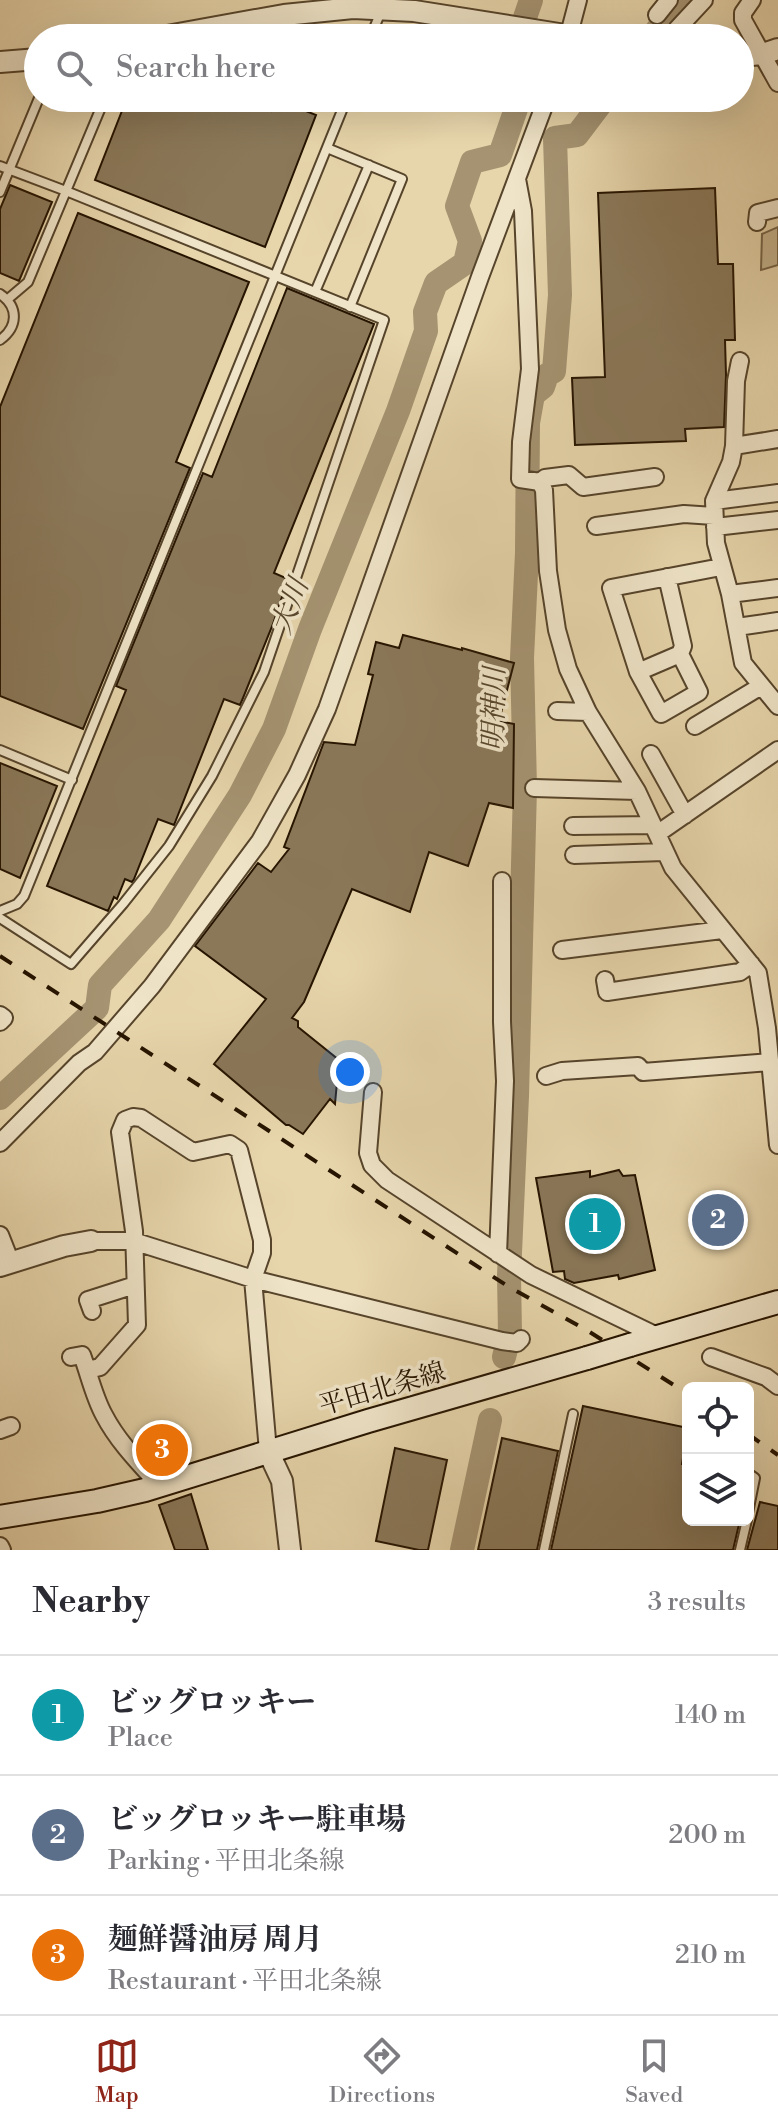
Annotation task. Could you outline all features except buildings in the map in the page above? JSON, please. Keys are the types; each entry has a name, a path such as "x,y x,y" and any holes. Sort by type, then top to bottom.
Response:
{"main road":[{"name":"平田北条線","path":"0,1517 97,1501 160,1486 268,1451 778,1302"}],"street":[{"path":"572,24 578,0"},
{"path":"657,15 669,0"},
{"path":"682,24 704,0"},
{"path":"746,24 743,13 752,0"},
{"path":"234,24 354,4 496,24"},
{"path":"754,33 771,52 778,83"},
{"path":"0,62 24,60"},
{"path":"0,1143 125,1020 260,841 281,806 327,709 474,292 542,112"},
{"path":"517,179 523,211 530,369 520,479 533,481 569,475 583,487 655,477"},
{"path":"757,222 758,213 778,208"},
{"path":"740,361 736,381 734,446 714,515 716,543 730,594 743,663 778,706"},
{"path":"734,446 778,439"},
{"path":"533,481 544,490 548,571 557,630 568,669 588,712 637,791 673,868 758,973 772,1028 770,1062 778,1145"},
{"path":"714,515 778,493"},
{"path":"596,526 684,514 778,520"},
{"path":"680,654 699,692 661,714 638,672 611,588 721,567"},
{"path":"638,672 680,654 683,646 667,577"},
{"path":"730,594 778,588"},
{"path":"737,627 778,621"},
{"path":"695,726 761,686"},
{"path":"557,711 588,712"},
{"path":"573,826 655,830 685,815 778,750"},
{"path":"651,754 685,815"},
{"path":"534,788 637,791"},
{"path":"574,855 664,852"},
{"path":"501,1256 505,1081 502,881"},
{"path":"560,931 562,955 722,930"},
{"path":"605,980 607,992 740,972 751,964"},
{"path":"0,1015 4,1018 0,1022"},
{"path":"546,1076 562,1071 638,1066 643,1072 770,1062"},
{"path":"373,1092 368,1153 372,1165 387,1180 531,1275 659,1337"},
{"path":"88,1370 100,1367 137,1325 134,1231 120,1132 125,1120 141,1118 193,1152 230,1144 239,1150 262,1240 262,1253 253,1279 268,1451 282,1481 290,1550"},
{"path":"0,1235 6,1265 64,1246 91,1241 133,1241 253,1279 502,1341 517,1343 521,1339"},
{"path":"92,1311 88,1300 135,1285"},
{"path":"71,1357 82,1355 108,1423 160,1486"},
{"path":"711,1357 766,1377 778,1386"}],"lane":[{"path":"376,24 382,9"},
{"path":"0,192 4,168 32,112"},
{"path":"0,340 14,325 15,316 13,307 4,297 28,282 99,112"},
{"path":"0,911 17,904 24,896 341,112"},
{"path":"327,148 402,179 350,307"},
{"path":"315,292 369,165"},
{"path":"0,918 71,964 169,846 212,776 264,672 384,320 4,168"},
{"path":"0,750 72,780"},
{"path":"544,1550 573,1414"},
{"path":"740,1550 746,1526"}],"shaded area":[{"path":"778,227 778,265 761,270 762,234"}],"waterway":[{"name":"大川","path":"523,24 531,0"},
{"name":"明神川","path":"662,24 680,0"},
{"name":"大川","path":"0,1098 97,1008 100,985 159,920 240,795 274,729 310,629 398,411 426,331 425,312 436,283 465,263 470,241 457,206 472,162 500,155 515,112"},
{"name":"明神川","path":"504,1357 510,1333 509,1275 525,788 522,658 528,423 533,395 543,387 547,375 554,371 560,295 555,138 577,135 594,112"},
{"name":"明神川","path":"462,1550 490,1420"}],"railway":[{"path":"0,956 509,1287 588,1331 682,1390"},
{"path":"754,1438 778,1455"}],"place":[{"name":"ビッグロッキー駐車場","path":"718,1220"},
{"name":"ビッグロッキー","path":"595,1224"},
{"name":"麺鮮醤油房 周月","path":"162,1450"}]}
